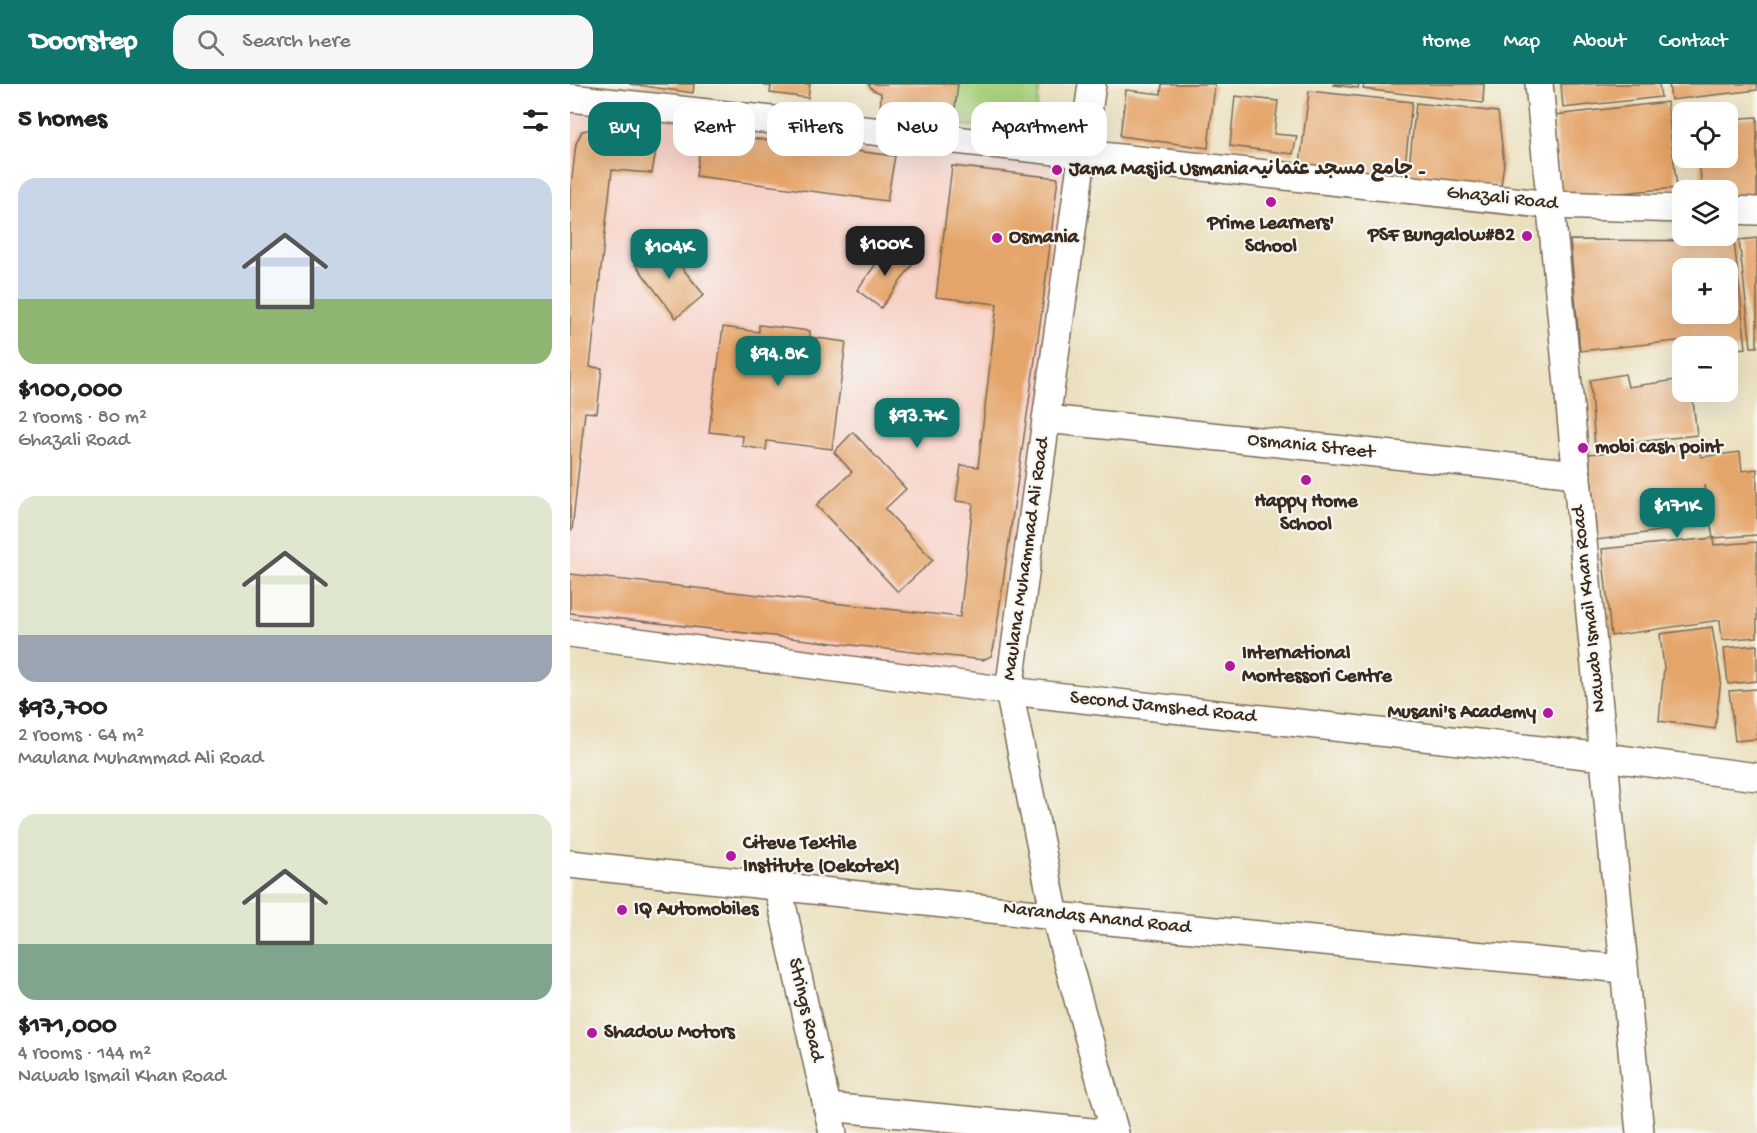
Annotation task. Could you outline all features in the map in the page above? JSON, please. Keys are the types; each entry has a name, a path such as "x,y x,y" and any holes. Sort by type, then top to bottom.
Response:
{"street":[{"name":"Maulana Muhammad Ali Road","path":"1089,102 1092,84"},
{"name":"Nawab Ismail Khan Road","path":"1539,84 1640,1133"},
{"name":"Ghazali Road","path":"570,98 971,141"},
{"name":"Maulana Muhammad Ali Road","path":"1082,156 1009,691 1054,916 1115,1133"},
{"name":"Ghazali Road","path":"1107,156 1551,205 1672,209"},
{"path":"1738,210 1757,211"},
{"name":"Osmania Street","path":"1046,419 1577,474"},
{"name":"Second Jamshed Road","path":"570,633 1009,691 1604,757 1757,777"},
{"name":"Narandas Anand Road","path":"570,864 1054,916 1624,969"},
{"name":"Strings Road","path":"778,887 833,1133"},
{"path":"827,1107 1103,1133"}],"shaded area":[{"path":"570,98 607,102 588,102 588,156 661,156 661,108 673,109 673,156 755,156 755,118 767,119 767,156 864,156 864,130 876,131 876,156 959,156 959,140 971,141 971,156 1082,156 1009,691 570,633"}],"green space":[{"path":"958,84 1040,84 1038,102 971,102 971,126 959,125 959,102 956,102"}],"building":[{"path":"629,84 694,84 693,93"},
{"path":"765,84 810,84 808,98 770,93 771,86 765,86"},
{"path":"868,84 958,84 956,102 881,102 881,93 873,90"},
{"path":"1162,84 1215,84 1208,148 1120,136 1126,90 1161,94"},
{"path":"1334,84 1359,84 1358,88"},
{"path":"1364,84 1484,84 1483,103 1363,89"},
{"path":"1561,84 1659,84 1661,97 1563,108"},
{"path":"1669,84 1757,84 1757,90 1671,100"},
{"path":"1309,91 1412,102 1404,175 1300,164"},
{"path":"1235,96 1278,101 1274,134 1297,136 1293,154 1230,146"},
{"path":"1667,102 1672,168 1675,168 1676,180 1672,180 1672,188 1562,198 1555,115"},
{"path":"1416,103 1498,112 1504,163 1501,186 1408,176"},
{"path":"1757,117 1757,200 1738,199 1738,180 1701,180 1700,168 1738,168 1738,118"},
{"path":"588,130 588,156 655,156 652,173 612,170 590,367 602,368 597,413 585,412 572,530 570,530 570,195 576,144 582,131"},
{"path":"755,139 767,140 767,156 864,156 864,152 876,154 876,156 895,156 887,201 696,176 699,156 755,156"},
{"path":"952,166 1058,178 1042,310 991,656 983,660 570,613 570,574 960,617 973,503 956,501 961,465 978,467 997,304 936,297"},
{"path":"1757,238 1757,347 1751,347 1739,240"},
{"path":"1570,240 1672,241 1672,246 1735,246 1736,258 1672,258 1672,324 1738,324 1738,277 1746,348 1738,349 1738,336 1672,336 1672,341 1580,351"},
{"path":"661,242 704,295 676,318 635,264"},
{"path":"889,246 913,264 881,308 857,290"},
{"path":"759,325 810,331 810,337 846,342 832,449 767,441 766,450 742,446 743,436 709,432 723,327 759,332"},
{"path":"1625,374 1628,387 1672,381 1672,402 1693,402 1697,435 1595,447 1590,380"},
{"path":"853,432 906,489 885,509 933,560 898,592 816,505 852,472 834,452"},
{"path":"1699,443 1701,457 1740,452 1742,471 1757,469 1757,535 1713,538 1704,485 1708,524 1597,540 1589,454"},
{"path":"1713,538 1714,545 1757,542 1757,637 1722,640 1720,620 1611,636 1602,549"},
{"path":"1712,627 1721,679 1715,729 1659,721 1664,668 1660,634"},
{"path":"1757,645 1757,681 1728,684 1724,648"},
{"path":"1757,689 1757,739 1735,741 1729,691"}],"place":[{"name":"Jama Masjid Usmania۔ جامع مسجد عثمانیہ","path":"1057,170"},
{"name":"Prime Learners' School","path":"1271,202"},
{"name":"PSF Bungalow#82","path":"1527,236"},
{"name":"Osmania","path":"997,238"},
{"name":"mobi cash point","path":"1583,448"},
{"name":"Happy Home School","path":"1306,480"},
{"name":"International Montessori Centre","path":"1230,666"},
{"name":"Musani's Academy","path":"1548,713"},
{"name":"Citeve Textile Institute (Oekotex)","path":"731,856"},
{"name":"IQ Automobiles","path":"622,910"},
{"name":"Shadow Motors","path":"592,1033"}]}
